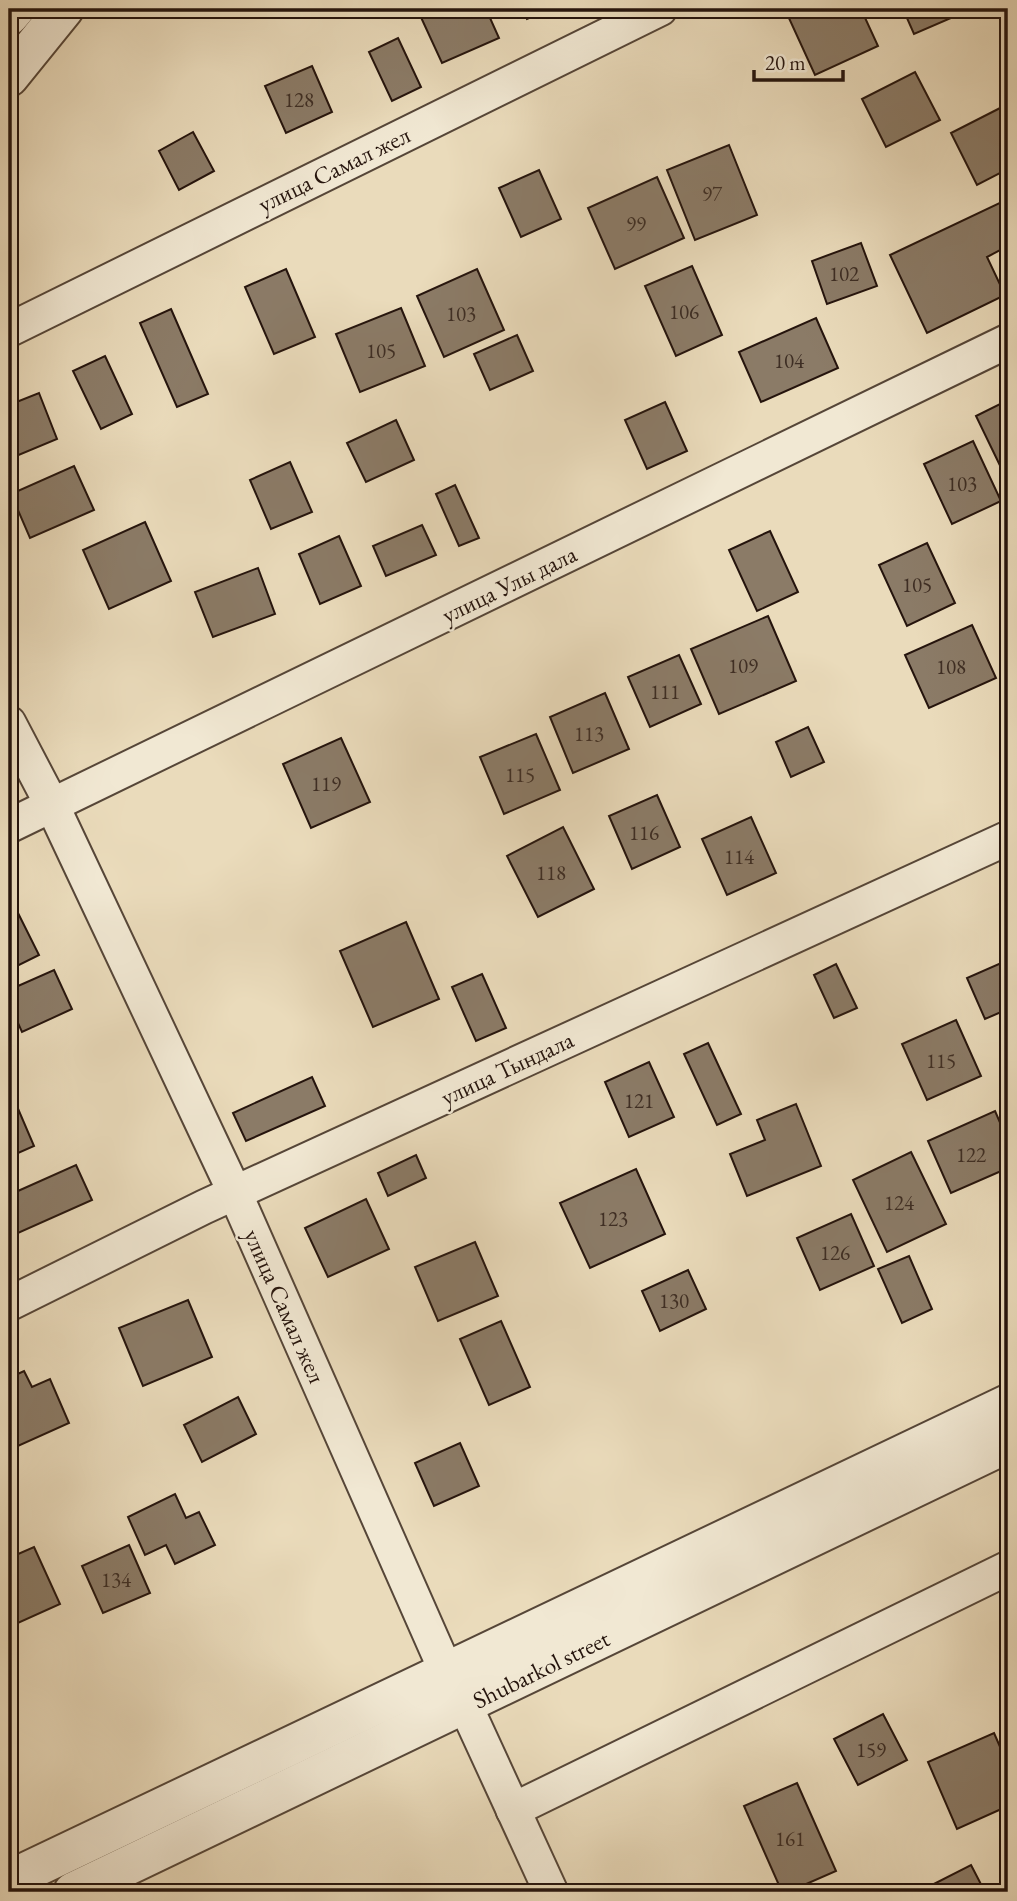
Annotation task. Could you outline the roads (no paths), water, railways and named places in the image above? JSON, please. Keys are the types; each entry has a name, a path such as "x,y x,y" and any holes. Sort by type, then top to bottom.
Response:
{"street":[{"path":"9,16 15,9"},
{"path":"9,77 64,9"},
{"name":"улица Самал жел","path":"9,330 660,9"},
{"name":"улица Улы дала","path":"9,826 1008,341"},
{"name":"улица Самал жел","path":"9,723 52,805 235,1193 446,1671 466,1705 551,1892"},
{"name":"улица Тындала","path":"9,1304 235,1193 1008,838"},
{"name":"Shubarkol street","path":"9,1880 1008,1404"},
{"name":"Shubarkol street","path":"74,1892 1008,1443"},
{"path":"513,1810 1008,1568"}]}
